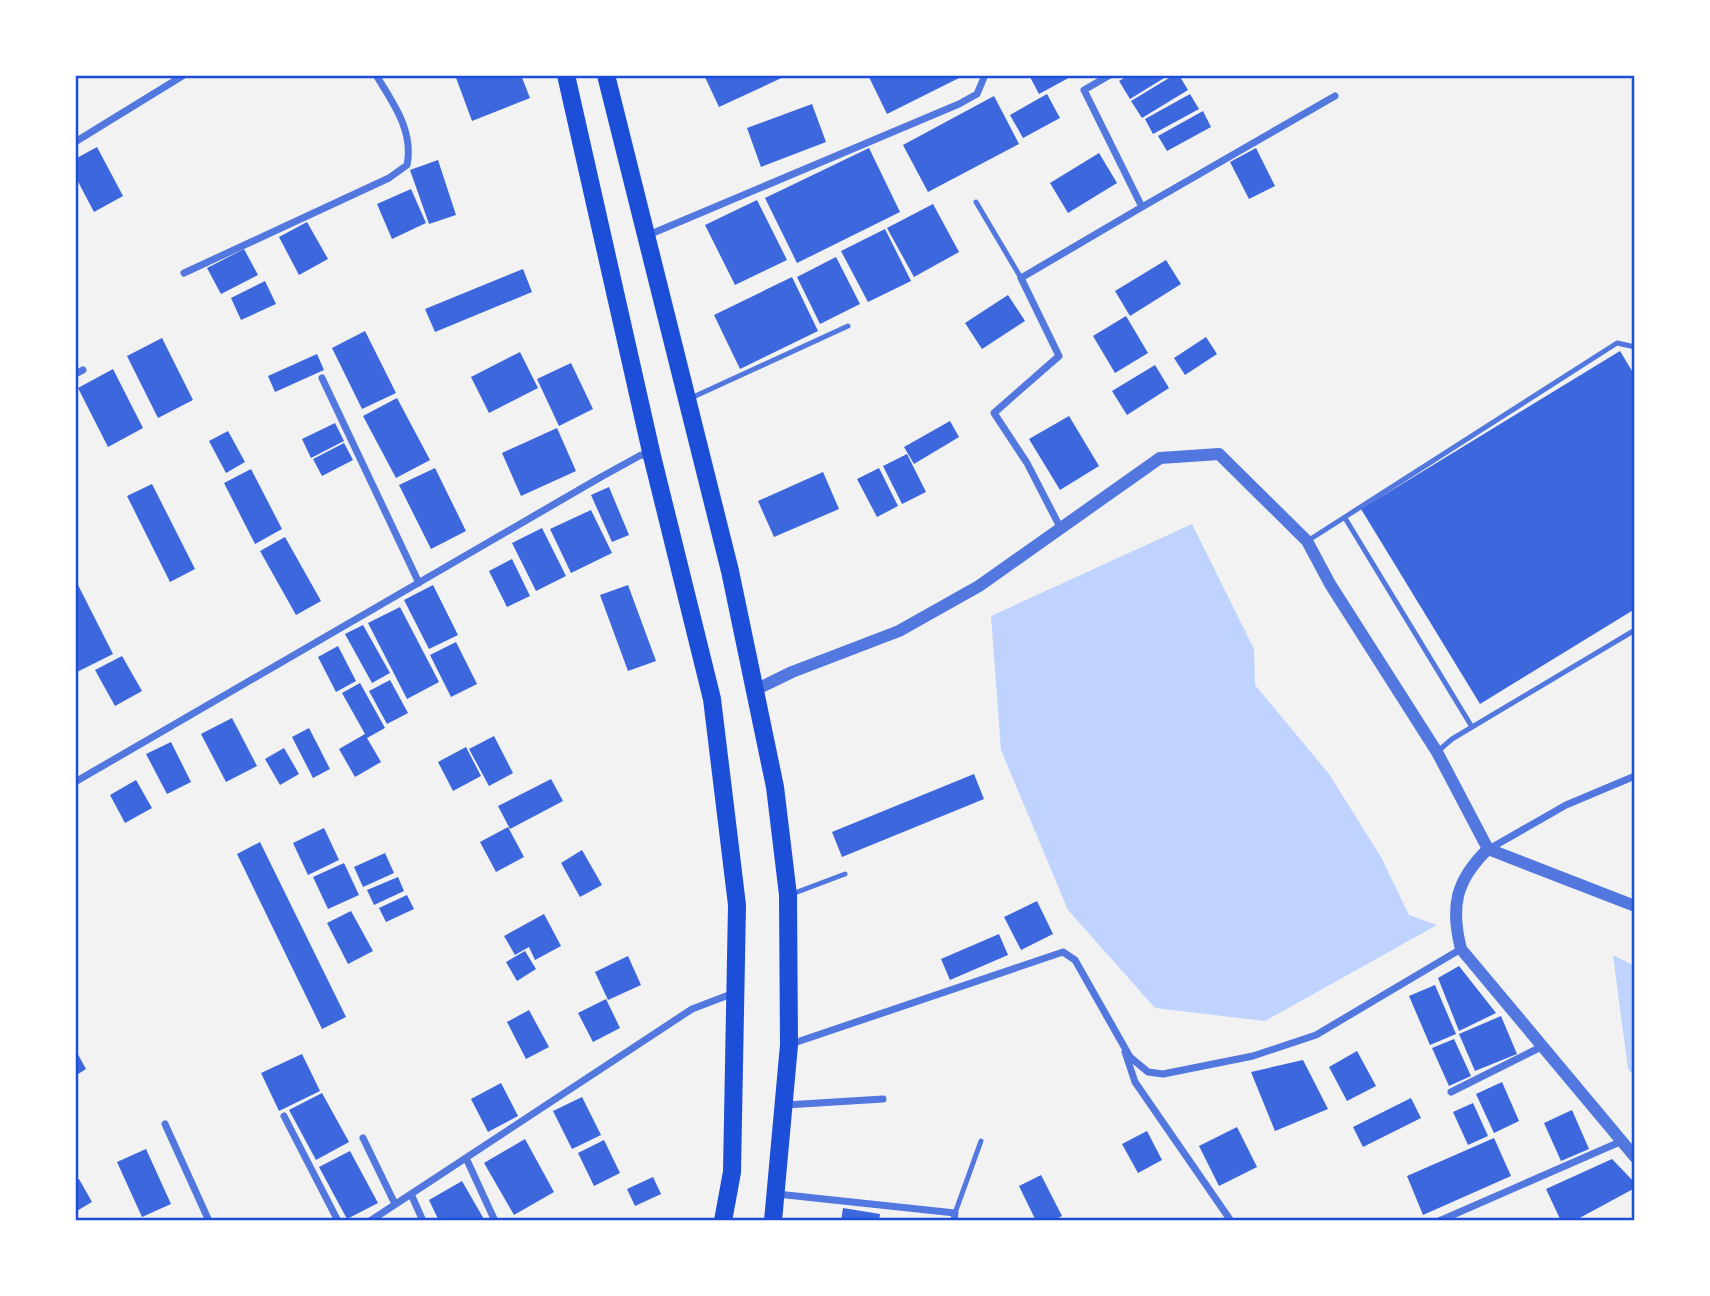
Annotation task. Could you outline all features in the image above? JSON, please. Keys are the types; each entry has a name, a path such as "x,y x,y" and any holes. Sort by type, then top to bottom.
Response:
{"main road":[{"path":"566,75 652,456 712,699 737,905 732,1171 723,1221"},
{"path":"606,75 757,689 775,787 788,895 789,1045 773,1221"}],"street":[{"path":"75,142 184,75"},
{"path":"184,274 389,178 407,165 410,149 408,133 376,75"},
{"path":"645,237 959,104 977,94 985,75"},
{"path":"1110,75 1084,90 1142,207"},
{"path":"1060,527 1027,463 993,413 1059,356 1021,278 1335,96"},
{"path":"75,374 83,370"},
{"path":"322,379 419,583"},
{"path":"757,689 792,672 899,631 979,586 1160,458 1219,454 1307,541 1330,584 1437,752 1488,849 1635,905"},
{"path":"75,782 631,460 642,455 652,456"},
{"path":"1635,776 1566,805 1488,849 1466,870 1459,893 1455,924 1461,949 1635,1157"},
{"path":"789,1045 1063,952 1075,960 1124,1048 1137,1066 1148,1072 1163,1074 1253,1056 1317,1035 1461,949"},
{"path":"370,1221 692,1009 736,992"},
{"path":"1451,1092 1543,1046"},
{"path":"1124,1048 1135,1082 1231,1221"},
{"path":"783,1105 883,1099"},
{"path":"284,1116 338,1221"},
{"path":"165,1124 209,1221"},
{"path":"363,1138 395,1204"},
{"path":"1439,1221 1622,1141"},
{"path":"466,1157 495,1221"},
{"path":"411,1194 423,1221"},
{"path":"777,1194 955,1217"}],"lane":[{"path":"976,202 1021,278"},
{"path":"688,400 848,326"},
{"path":"1307,541 1616,343 1635,347"},
{"path":"1345,518 1472,727"},
{"path":"1437,752 1472,727 1635,629"},
{"path":"788,895 845,874"},
{"path":"955,1217 981,1142"}],"water":[{"path":"1192,524 1254,649 1255,685 1329,774 1381,857 1409,915 1437,925 1265,1021 1155,1008 1068,910 1001,750 991,616"},
{"path":"1613,955 1635,966 1635,1077 1628,1069"}],"building":[{"path":"455,75 521,75 530,98 472,121"},
{"path":"704,75 788,75 719,107"},
{"path":"868,75 965,75 887,114"},
{"path":"1029,75 1074,75 1039,94"},
{"path":"1129,75 1169,75 1130,99 1119,81"},
{"path":"1174,75 1179,75 1188,90 1142,118 1131,101"},
{"path":"1047,94 1060,118 1023,138 1010,115"},
{"path":"1190,94 1199,109 1153,134 1145,119"},
{"path":"994,96 1019,144 928,192 903,145"},
{"path":"812,104 826,142 761,167 747,128"},
{"path":"1203,111 1211,127 1167,151 1158,136"},
{"path":"97,147 123,196 94,212 75,176 75,159"},
{"path":"869,148 900,212 797,263 765,198"},
{"path":"1256,148 1275,186 1249,199 1230,162"},
{"path":"1099,153 1117,183 1068,213 1050,183"},
{"path":"438,160 456,215 429,224 410,170"},
{"path":"411,189 426,223 392,239 377,204"},
{"path":"757,200 787,260 735,285 705,225"},
{"path":"933,204 959,252 914,277 887,228"},
{"path":"307,222 328,259 299,275 279,237"},
{"path":"885,229 911,281 868,302 841,251"},
{"path":"244,249 258,275 221,294 207,268"},
{"path":"836,257 860,304 820,324 797,277"},
{"path":"1166,260 1181,284 1130,316 1115,291"},
{"path":"523,269 532,292 435,332 425,309"},
{"path":"792,277 818,331 740,369 714,315"},
{"path":"265,281 276,304 241,320 231,298"},
{"path":"1008,295 1025,321 982,349 965,323"},
{"path":"1126,316 1148,353 1115,373 1093,336"},
{"path":"365,331 396,393 362,409 332,348"},
{"path":"1206,337 1217,354 1185,375 1174,358"},
{"path":"162,338 193,400 158,418 127,356"},
{"path":"1620,351 1635,376 1635,609 1480,704 1361,509"},
{"path":"520,352 538,388 489,413 471,377"},
{"path":"317,354 324,370 275,392 268,376"},
{"path":"571,363 593,409 559,426 537,379"},
{"path":"1155,365 1169,388 1127,415 1112,391"},
{"path":"113,369 143,428 108,447 78,388"},
{"path":"397,398 430,460 396,478 363,416"},
{"path":"1069,416 1099,466 1060,490 1029,439"},
{"path":"950,421 959,437 914,464 904,447"},
{"path":"335,423 344,441 311,458 302,439"},
{"path":"557,428 576,471 521,496 502,453"},
{"path":"228,431 245,462 226,473 209,441"},
{"path":"344,443 353,460 322,476 313,459"},
{"path":"907,454 926,492 902,504 883,466"},
{"path":"435,468 466,531 431,549 399,485"},
{"path":"879,468 898,506 877,517 857,479"},
{"path":"251,469 282,529 255,544 224,483"},
{"path":"823,472 839,509 774,537 758,501"},
{"path":"152,484 195,569 170,582 127,496"},
{"path":"609,487 629,535 612,542 591,495"},
{"path":"591,510 612,553 571,573 550,529"},
{"path":"542,528 566,576 536,591 512,543"},
{"path":"285,537 321,601 296,615 260,551"},
{"path":"512,559 530,596 507,607 489,571"},
{"path":"78,585 113,654 75,673 75,587"},
{"path":"433,585 458,635 429,649 404,600"},
{"path":"628,585 656,661 628,671 600,595"},
{"path":"400,607 439,682 407,699 368,623"},
{"path":"363,625 390,673 372,683 345,634"},
{"path":"456,642 477,684 451,697 430,655"},
{"path":"338,646 356,681 336,692 318,657"},
{"path":"122,656 142,691 115,706 95,670"},
{"path":"390,680 408,713 387,724 369,691"},
{"path":"360,683 385,728 367,738 381,762 355,777 339,749 365,734 342,693"},
{"path":"232,718 257,766 226,782 201,734"},
{"path":"309,728 330,769 313,778 292,737"},
{"path":"494,736 513,773 489,786 469,749"},
{"path":"171,742 191,782 167,794 146,754"},
{"path":"466,747 481,776 453,791 438,762"},
{"path":"284,748 299,774 280,785 265,759"},
{"path":"974,774 984,799 842,857 832,832"},
{"path":"551,779 563,801 510,829 498,806"},
{"path":"136,780 152,808 125,823 110,795"},
{"path":"508,827 524,857 496,872 480,842"},
{"path":"324,828 339,860 308,875 293,843"},
{"path":"260,842 346,1017 322,1029 237,854"},
{"path":"582,850 602,885 580,897 561,863"},
{"path":"385,853 394,873 363,887 354,867"},
{"path":"344,863 359,895 328,909 313,877"},
{"path":"398,877 404,891 374,905 367,890"},
{"path":"407,895 414,909 386,922 379,908"},
{"path":"1037,901 1053,934 1021,950 1004,917"},
{"path":"351,911 373,951 348,964 327,923"},
{"path":"544,914 561,946 535,960 529,947 515,955 504,936"},
{"path":"999,934 1008,955 950,980 941,959"},
{"path":"525,951 536,969 517,981 506,962"},
{"path":"628,956 641,985 608,1000 595,972"},
{"path":"1459,966 1496,1013 1459,1031 1438,978"},
{"path":"1435,985 1456,1034 1430,1045 1409,996"},
{"path":"606,999 620,1028 593,1042 578,1013"},
{"path":"529,1010 549,1047 526,1059 507,1022"},
{"path":"1501,1016 1517,1054 1475,1071 1459,1034"},
{"path":"1454,1039 1471,1076 1449,1086 1432,1048"},
{"path":"75,1049 86,1069 75,1076"},
{"path":"1357,1051 1376,1086 1347,1101 1329,1067"},
{"path":"302,1054 320,1091 279,1111 261,1073"},
{"path":"1303,1060 1328,1109 1275,1131 1251,1072"},
{"path":"1502,1082 1519,1121 1494,1133 1476,1094"},
{"path":"501,1083 518,1116 488,1132 471,1099"},
{"path":"322,1093 349,1142 316,1160 289,1110"},
{"path":"582,1097 601,1135 572,1149 553,1111"},
{"path":"1411,1098 1421,1118 1363,1147 1353,1127"},
{"path":"1473,1103 1488,1136 1468,1145 1453,1112"},
{"path":"1572,1110 1589,1149 1561,1161 1544,1123"},
{"path":"1237,1127 1257,1167 1219,1186 1199,1146"},
{"path":"1147,1131 1162,1160 1138,1173 1122,1144"},
{"path":"1494,1138 1511,1176 1423,1215 1407,1176"},
{"path":"525,1139 554,1192 514,1215 484,1163"},
{"path":"604,1140 620,1173 594,1186 578,1153"},
{"path":"146,1149 171,1204 142,1217 117,1162"},
{"path":"350,1151 378,1203 347,1219 319,1167"},
{"path":"1612,1159 1635,1183 1635,1188 1574,1221 1561,1221 1546,1189"},
{"path":"1041,1175 1062,1216 1052,1221 1036,1221 1019,1186"},
{"path":"653,1177 661,1194 635,1206 627,1189"},
{"path":"79,1179 92,1202 75,1212 75,1181"},
{"path":"462,1181 485,1221 439,1221 429,1200"},
{"path":"843,1208 880,1214 879,1221 841,1221"}]}
